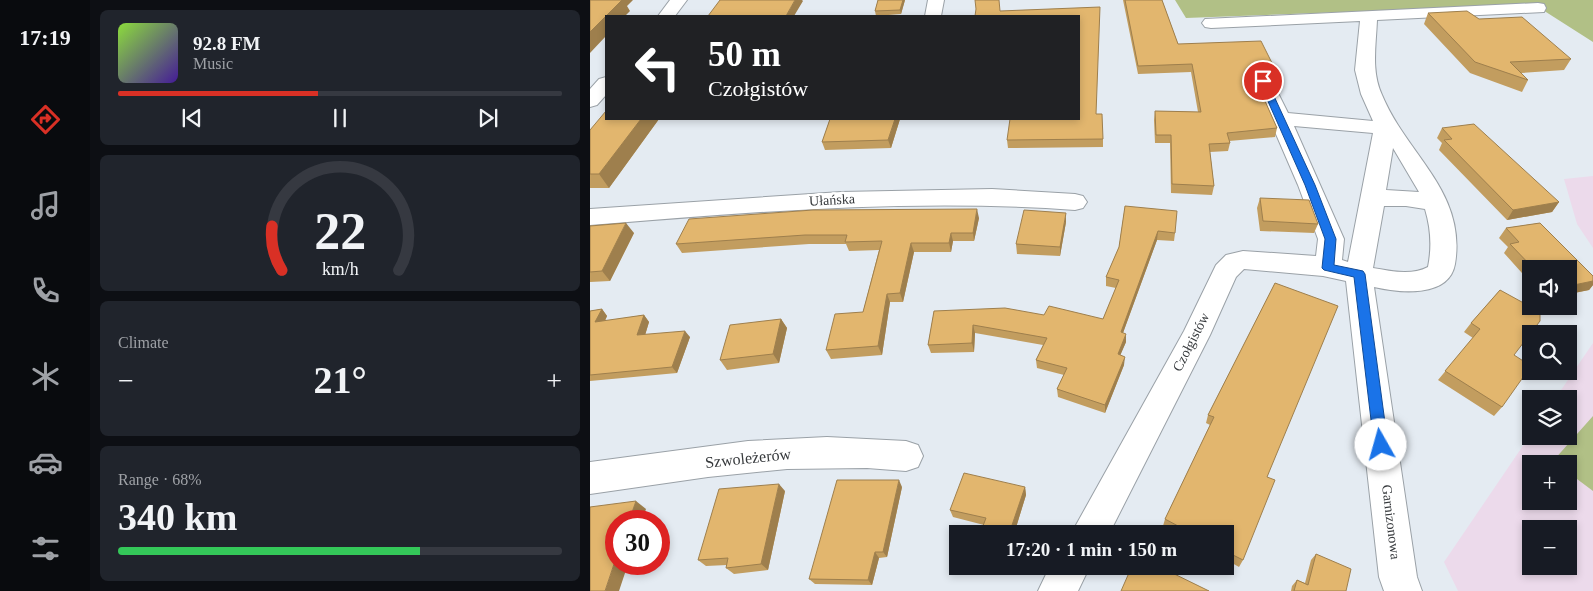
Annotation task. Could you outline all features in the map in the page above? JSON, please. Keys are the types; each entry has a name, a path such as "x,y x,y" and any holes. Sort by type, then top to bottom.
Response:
{"street":[{"path":"667,15 679,0"},
{"path":"933,15 936,0"},
{"path":"1211,23 1538,8"},
{"path":"1370,16 1365,70 1371,94 1384,124 1419,170 1437,204 1442,223 1445,257 1440,273 1425,280 1390,281 1359,274 1374,200 1384,124"},
{"path":"1263,81 1310,185 1331,239 1328,268"},
{"path":"590,101 605,84"},
{"path":"590,107 605,107"},
{"path":"1280,119 1384,124"},
{"path":"1374,200 1391,196 1403,196 1437,204"},
{"name":"Ułańska","path":"590,217 761,204 861,199 991,197 1075,202"},
{"name":"Czołgistów","path":"1094,525 1196,335 1229,267 1235,262 1243,260 1328,268 1359,274"},
{"name":"Garnizonowa","path":"1359,274 1398,578 1403,591"},
{"name":"Szwoleżerów","path":"590,478 708,462 825,451 875,452 906,456"},
{"path":"1057,591 1066,575"}],"shaded area":[{"path":"1593,176 1593,248 1577,224 1564,179"},
{"path":"1593,343 1593,591 1458,591 1444,562 1524,445 1577,445 1577,390 1561,390 1568,380 1577,380 1577,367"}],"green space":[{"path":"1175,0 1593,0 1593,42 1535,5 1186,18"},
{"path":"1593,416 1593,491 1577,479 1577,455 1558,455 1567,445 1577,445 1577,434"}],"building":[{"path":"590,0 622,0 605,15 590,32"},
{"path":"720,0 795,0 787,15 709,15"},
{"path":"878,0 903,0 900,10 875,11"},
{"path":"975,0 999,0 1000,11 1100,7 1096,114 1102,114 1103,139 1007,140 1010,120 1080,120 1080,15 975,15"},
{"path":"1125,0 1162,0 1178,44 1261,41 1274,67 1253,68 1253,74 1277,128 1227,133 1230,143 1209,144 1214,186 1172,184 1171,135 1156,135 1155,111 1201,112 1192,64 1138,66"},
{"path":"1467,11 1479,19 1522,17 1571,59 1510,62 1528,80 1475,62 1428,13"},
{"path":"605,112 605,120 640,120 599,174 590,174 590,130"},
{"path":"830,120 895,120 888,140 822,142"},
{"path":"1474,124 1559,202 1513,210 1444,140 1452,139 1442,128"},
{"path":"1260,198 1309,200 1318,224 1263,221"},
{"path":"1125,206 1177,211 1175,233 1158,231 1121,332 1126,334 1118,354 1125,357 1105,405 1057,389 1067,368 1036,360 1047,338 973,325 972,343 928,345 934,311 1005,308 1044,315 1049,306 1103,319 1119,280 1106,277 1119,247"},
{"path":"977,209 973,233 951,233 949,243 911,243 900,293 887,294 878,346 826,350 835,314 863,312 882,241 845,242 847,235 805,235 676,244 689,219 813,210"},
{"path":"1024,210 1066,213 1060,247 1016,244"},
{"path":"626,223 602,271 590,272 590,226"},
{"path":"1540,223 1577,260 1525,260 1510,244 1519,242 1506,228"},
{"path":"1577,260 1593,276 1593,281 1577,284"},
{"path":"1275,283 1338,306 1267,477 1275,480 1243,560 1234,556 1234,525 1176,525 1165,519 1214,417 1208,415"},
{"path":"1500,290 1522,302 1522,315 1540,315 1540,321 1537,325 1522,325 1522,345 1514,355 1522,360 1522,379 1502,407 1445,371 1480,329 1471,323"},
{"path":"602,309 595,322 644,315 637,335 685,331 672,367 590,375 590,311"},
{"path":"781,319 773,354 720,360 730,325"},
{"path":"964,473 1025,487 1012,525 983,525 986,518 950,510"},
{"path":"837,480 899,480 883,552 875,552 868,580 809,579"},
{"path":"779,484 761,564 726,568 728,558 698,560 719,489"},
{"path":"636,501 633,510 605,510 605,575 610,575 605,591 590,591 590,507"},
{"path":"1316,554 1351,569 1346,591 1294,591 1297,580 1308,585"},
{"path":"1128,575 1176,575 1209,591 1121,591"}],"route":[{"path":"1263,81 1310,185 1331,239 1328,268 1359,274 1381,445"}]}
